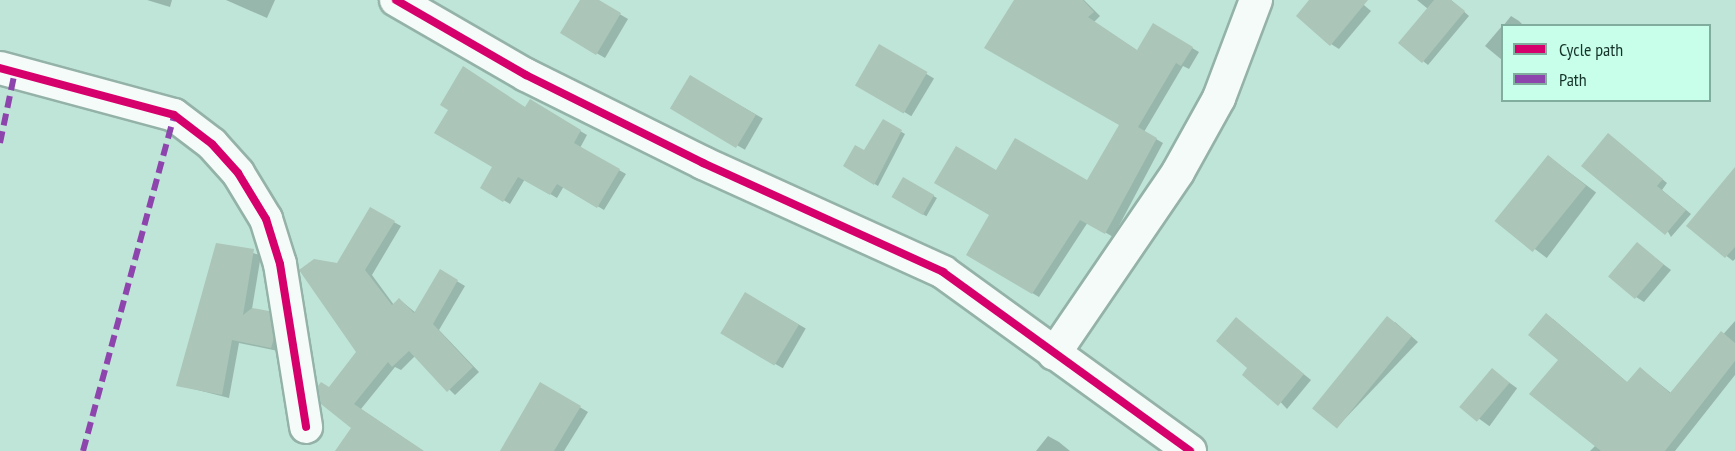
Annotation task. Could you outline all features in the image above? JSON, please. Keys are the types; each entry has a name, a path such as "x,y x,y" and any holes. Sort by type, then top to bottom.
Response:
{"street":[{"path":"396,0 526,75 682,153 943,273 1190,451"},
{"path":"1054,354 1178,172 1219,98 1256,0"},
{"path":"0,68 174,115 213,144 266,219 280,264 306,427"}],"building":[{"path":"580,0 599,0 621,13 596,55 560,33"},
{"path":"1014,0 1083,0 1094,12 1088,17 1137,50 1153,23 1193,47 1181,66 1176,63 1138,127 1157,138 1105,234 1080,220 1032,294 966,255 989,215 934,183 956,146 996,170 1015,138 1087,180 1119,125 984,48"},
{"path":"1309,0 1368,0 1330,46 1296,16"},
{"path":"1434,0 1451,0 1465,11 1422,63 1398,43"},
{"path":"879,44 927,72 903,114 855,86"},
{"path":"463,66 525,107 530,99 581,130 574,143 620,169 597,208 557,184 550,195 518,177 503,202 480,188 492,167 434,133 448,110 440,105"},
{"path":"690,75 756,115 736,148 670,108"},
{"path":"883,119 902,130 874,185 843,166 855,145 864,150"},
{"path":"1608,133 1663,179 1657,186 1686,210 1665,235 1581,166"},
{"path":"1548,155 1586,186 1533,252 1495,221"},
{"path":"1735,167 1735,247 1725,258 1686,226"},
{"path":"903,177 934,195 923,215 892,197"},
{"path":"370,207 395,221 365,270 392,305 399,298 414,313 440,269 458,280 433,324 473,367 447,392 409,351 392,367 388,362 354,404 424,451 335,451 351,428 321,404 318,386 321,382 329,387 356,352 299,270 314,259 337,263"},
{"path":"1637,242 1664,264 1635,299 1608,276"},
{"path":"216,243 254,249 243,315 252,308 269,311 274,338 271,348 232,340 222,395 176,386"},
{"path":"745,292 799,324 774,366 720,333"},
{"path":"1546,313 1627,382 1640,367 1670,393 1721,331 1735,343 1735,361 1665,451 1601,451 1529,394 1558,360 1528,335"},
{"path":"1387,316 1412,336 1337,429 1312,408"},
{"path":"1236,317 1304,374 1278,406 1242,375 1247,368 1216,341"},
{"path":"1492,368 1510,383 1477,422 1459,407"},
{"path":"540,382 581,406 554,451 500,451"}],"marked path":[{"path":"0,143 15,71"},
{"path":"83,451 174,115"}],"cycle path":[{"path":"396,0 526,75 703,163 943,272 1190,451"},
{"path":"0,68 174,115 212,144 238,173 266,219 280,264 306,427"}]}
